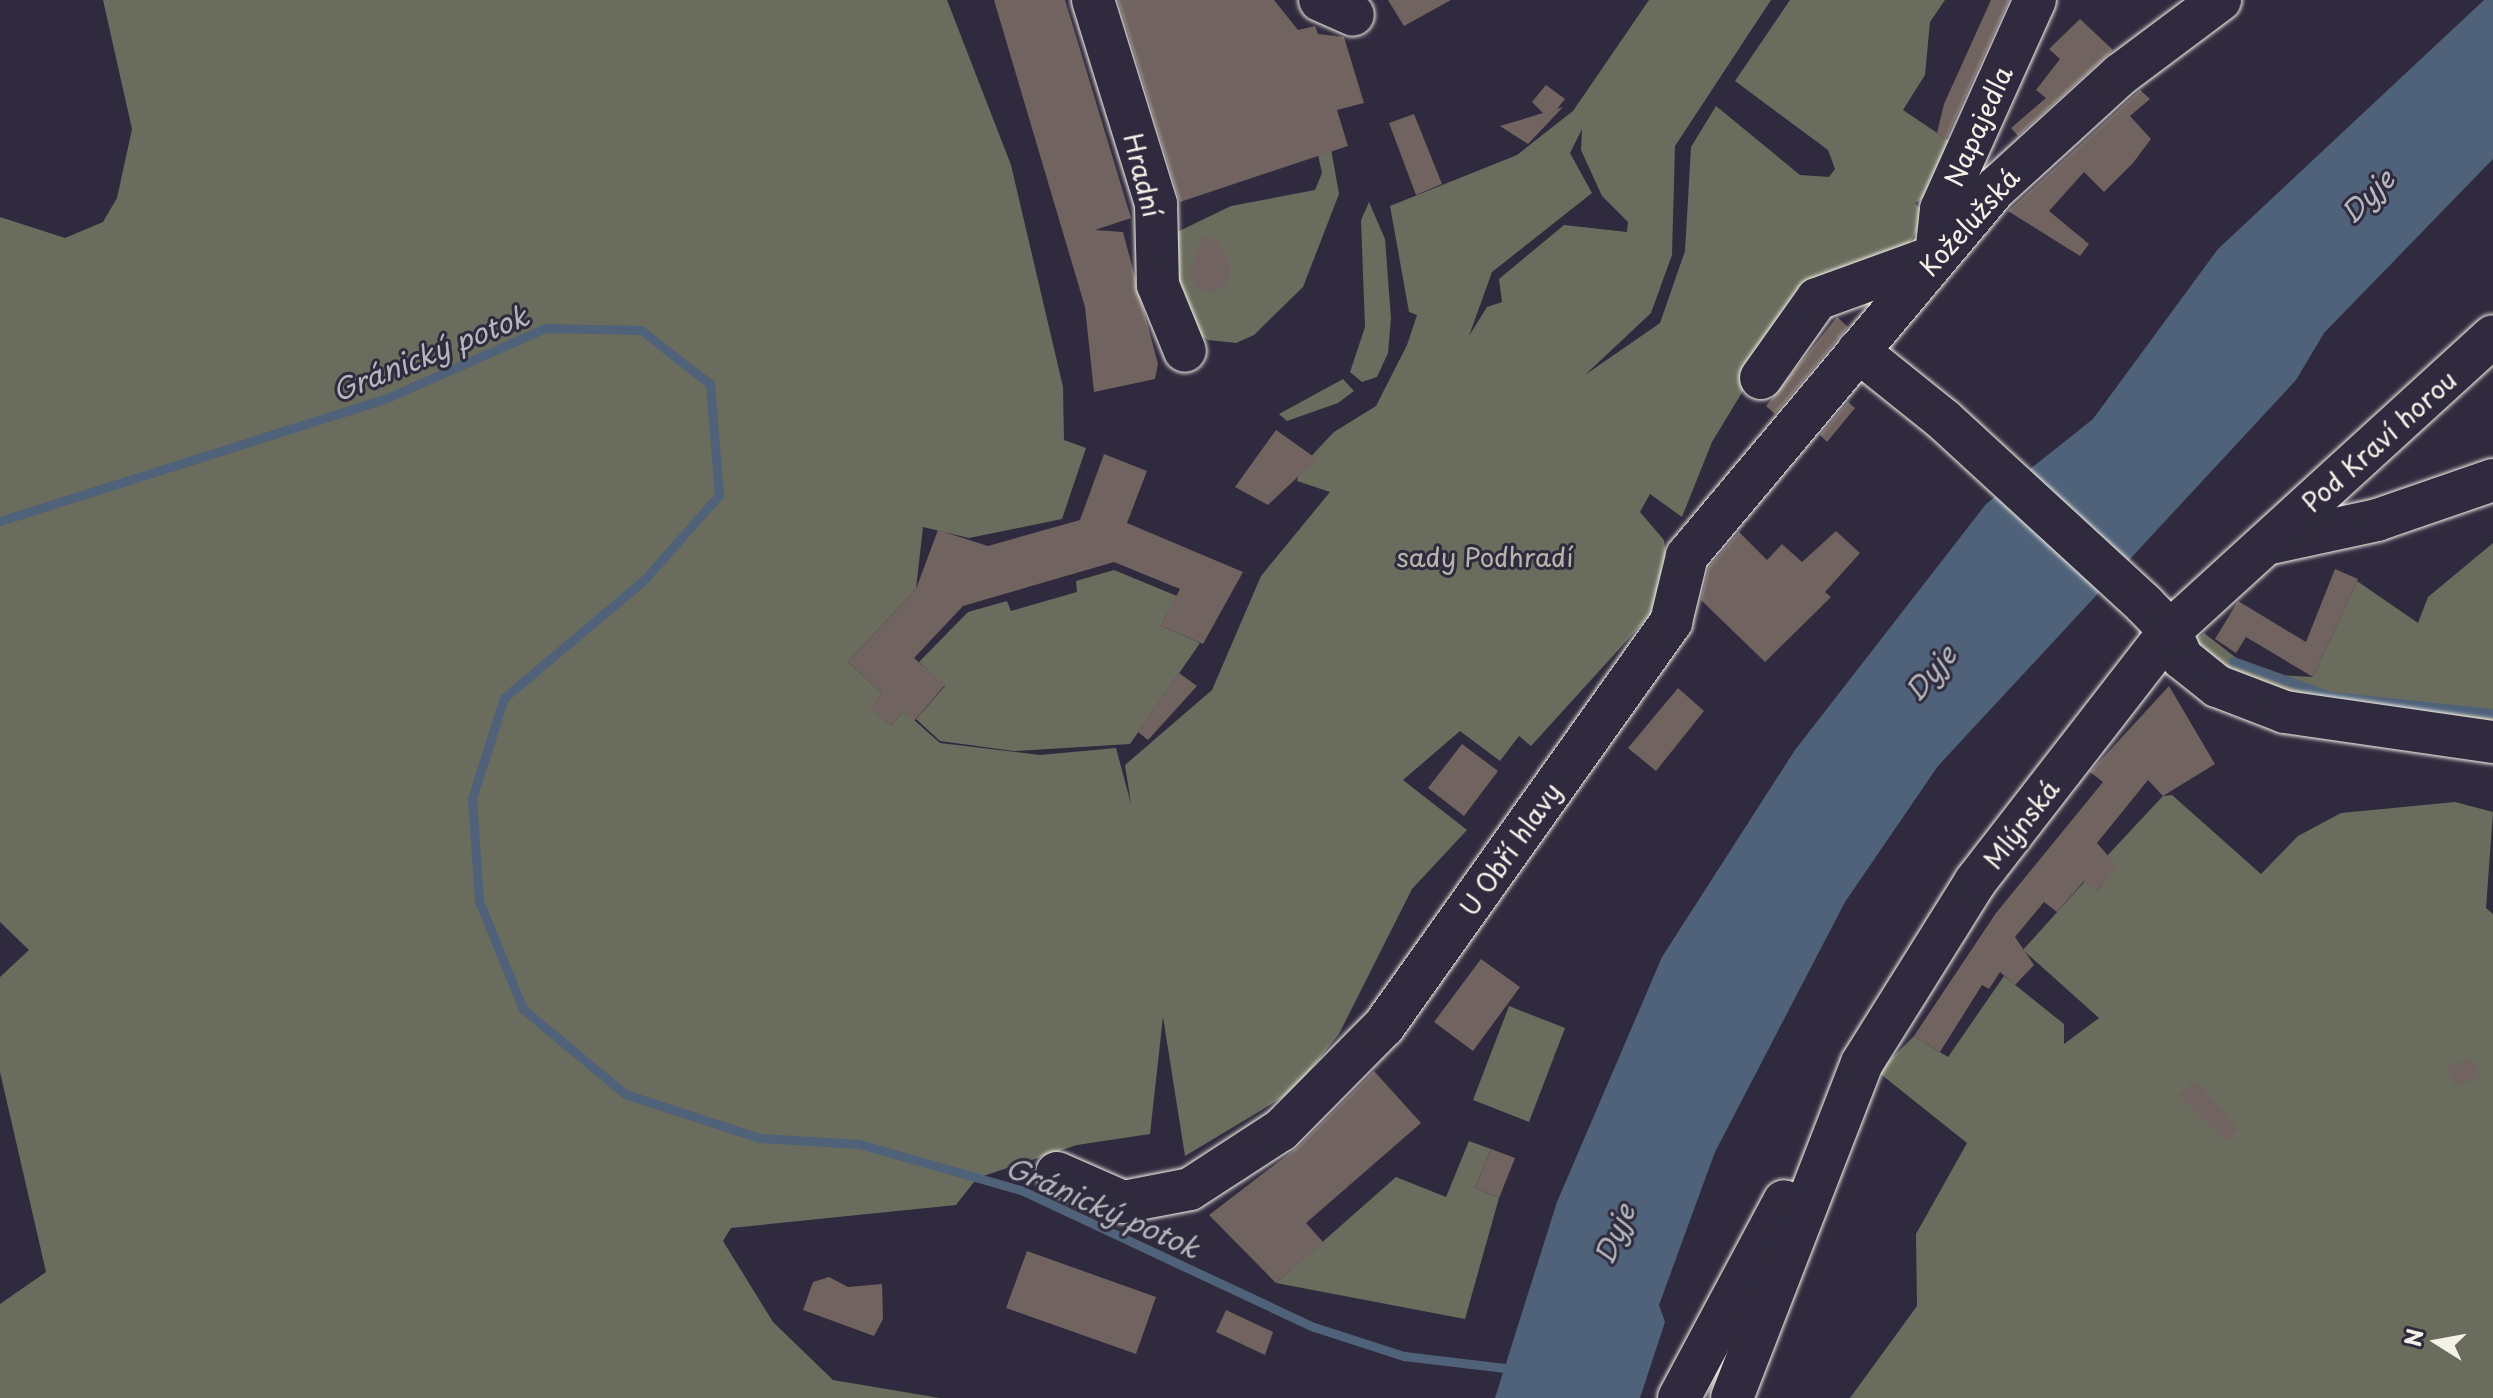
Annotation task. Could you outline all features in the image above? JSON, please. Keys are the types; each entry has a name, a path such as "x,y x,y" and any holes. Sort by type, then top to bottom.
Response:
{"street":[{"name":"Hradní","path":"1093,0 1156,204 1158,285 1185,351"},
{"name":"Napajedla","path":"1936,256 1941,209 2035,0"},
{"name":"Koželužská","path":"1858,351 1996,188 2109,84 2220,0"},
{"path":"1761,378 1817,299 1936,256"},
{"name":"Pod Kraví horou","path":"2157,617 2265,544 2493,336"},
{"path":"1858,351 1984,458 2157,617 2182,658 2217,686 2285,712 2493,742"},
{"name":"U Obří hlavy","path":"1057,1173 1123,1202 1190,1189 1281,1130 1384,1026 1671,622 1687,556 1858,351"},
{"path":"2265,544 2377,520 2493,480"},
{"name":"Mlýnská","path":"1732,1398 1862,1063 1975,882 2157,617"},
{"path":"1679,1398 1802,1167 1824,1159"}],"green space":[{"name":"sady Podhradí","path":"103,0 947,0 1011,165 1063,387 1064,440 1086,448 1062,519 969,538 923,527 916,589 848,662 882,693 871,708 891,725 904,711 940,743 1040,755 1116,748 1131,804 1125,765 1212,690 1261,576 1330,492 1297,481 1301,467 1334,432 1376,406 1407,345 1417,315 1409,312 1390,206 1517,155 1573,111 1649,0 1771,0 1675,146 1672,255 1651,313 1585,375 1660,323 1685,251 1691,147 1716,106 1800,175 1829,177 1835,169 1828,150 1735,81 1790,0 1945,0 1930,22 1925,75 1903,110 1952,143 1927,197 1915,203 1927,218 1897,260 1755,371 1712,442 1682,517 1650,494 1640,512 1664,540 1671,592 1531,746 1519,736 1500,761 1460,731 1403,780 1467,830 1412,889 1339,1034 1293,1091 1185,1156 1163,1017 1150,1134 1077,1145 977,1178 956,1205 731,1228 723,1241 773,1322 833,1380 940,1398 0,1398 0,1304 46,1272 0,1072 0,977 29,950 0,922 0,217 65,238 103,222 117,198 132,129","holes":["1582,129 1581,150 1602,196 1628,222 1627,232 1564,225 1499,279 1502,302 1487,307 1469,336 1492,272 1592,193 1570,153"]},
{"path":"1315,141 1330,143 1339,194 1303,287 1254,335 1236,343 1208,340 1192,330 1181,303 1173,234 1231,206 1315,190 1322,173"},
{"path":"1369,202 1385,239 1391,318 1388,353 1377,377 1362,382 1350,372 1365,327 1361,220"},
{"path":"1343,379 1354,391 1338,403 1287,421 1279,414"},
{"path":"2493,543 2493,735 2274,708 2177,659 2204,633 2257,674 2313,677 2357,581 2418,623 2428,597"},
{"path":"1114,570 1177,596 1161,626 1200,643 1130,744 1014,751 940,741 916,719 945,686 919,662 968,612 1007,601 1011,611 1077,592 1076,581"},
{"path":"2172,795 2261,874 2298,836 2341,813 2455,802 2493,812 2486,908 2493,914 2493,1398 1850,1398 1917,1306 1916,1234 1967,1143 1878,1072 1914,1036 1948,1057 2004,976 2064,1024 2064,1044 2099,1018 2023,950 2085,881 2098,890 2116,866 2106,857 2163,796"},
{"path":"1509,1006 1565,1028 1529,1122 1473,1100"},
{"path":"1469,1141 1491,1149 1475,1188 1499,1198 1465,1319 1276,1283 1396,1177 1446,1197"}],"water":[{"name":"Dyje","path":"2484,0 2493,0 2493,159 2324,333 2296,380 1938,766 1845,902 1715,1152 1659,1305 1665,1322 1640,1398 1495,1398 1557,1202 1662,957 1795,750 1986,504 2093,419 2218,249"}],"building":[{"path":"994,0 1065,0 1131,218 1095,230 1123,232 1158,364 1155,379 1094,392 1085,307"},
{"path":"1118,0 1274,0 1298,30 1315,26 1318,34 1344,37 1364,103 1337,110 1348,146 1180,202"},
{"path":"1388,0 1451,0 1404,26"},
{"path":"1991,0 2009,0 1946,139 1937,133 1944,104"},
{"path":"2080,19 2113,50 2018,136 2011,128 2046,98 2036,90 2060,59 2049,49"},
{"path":"1546,85 1565,99 1557,109 1563,107 1528,144 1500,126 1543,113 1532,102"},
{"path":"2140,90 2150,99 2130,116 2151,139 2133,163 2104,192 2084,172 2049,211 2089,244 2080,256 2008,211"},
{"path":"1414,114 1442,184 1416,195 1389,123"},
{"path":"1202,237 1217,240 1231,268 1227,285 1212,293 1196,288 1190,275"},
{"path":"1837,317 1848,327 1775,414 1766,406"},
{"path":"1848,402 1855,408 1827,442 1820,435"},
{"path":"1276,430 1317,459 1268,505 1235,487"},
{"path":"1104,454 1147,471 1127,523 1243,572 1203,644 1161,626 1180,589 1114,562 963,606 914,658 945,685 914,721 904,711 891,725 870,708 882,693 848,662 916,589 938,530 988,546 1080,520"},
{"path":"1836,531 1860,553 1825,592 1831,597 1765,662 1701,600 1709,567 1739,532 1767,560 1782,544 1802,562"},
{"path":"2335,569 2358,579 2313,677 2246,637 2236,653 2215,639 2238,601 2306,642"},
{"path":"1179,673 1197,686 1148,740 1138,732"},
{"path":"2169,686 2215,764 2163,796 2148,780 2097,843 2117,866 2097,891 2084,881 2057,912 2044,902 2015,937 2034,965 2015,985 2000,972 1989,989 1982,985 1940,1052 1914,1036 1996,913 2103,782 2090,772"},
{"path":"1678,688 1704,711 1656,771 1628,748"},
{"path":"1462,744 1498,771 1464,816 1428,788"},
{"path":"1481,959 1520,987 1473,1051 1434,1022"},
{"path":"2470,1057 2480,1076 2456,1087 2447,1068"},
{"path":"1374,1071 1421,1123 1306,1223 1323,1242 1276,1283 1209,1215 1298,1147"},
{"path":"2196,1080 2238,1130 2226,1141 2179,1095"},
{"path":"1491,1149 1515,1158 1499,1198 1475,1188"},
{"path":"1027,1251 1156,1297 1136,1354 1006,1308"},
{"path":"829,1277 848,1287 882,1284 883,1319 874,1336 803,1310 813,1282"},
{"path":"1226,1310 1273,1332 1265,1355 1216,1332"}],"waterway":[{"name":"Gránický potok","path":"0,521 385,399 545,328 641,330 710,384 719,495 644,580 504,698 472,798 479,901 523,1009 625,1094 760,1138 859,1144 1021,1190 1314,1327 1404,1356 1513,1369"},
{"path":"2233,661 2330,696 2493,713"}]}
